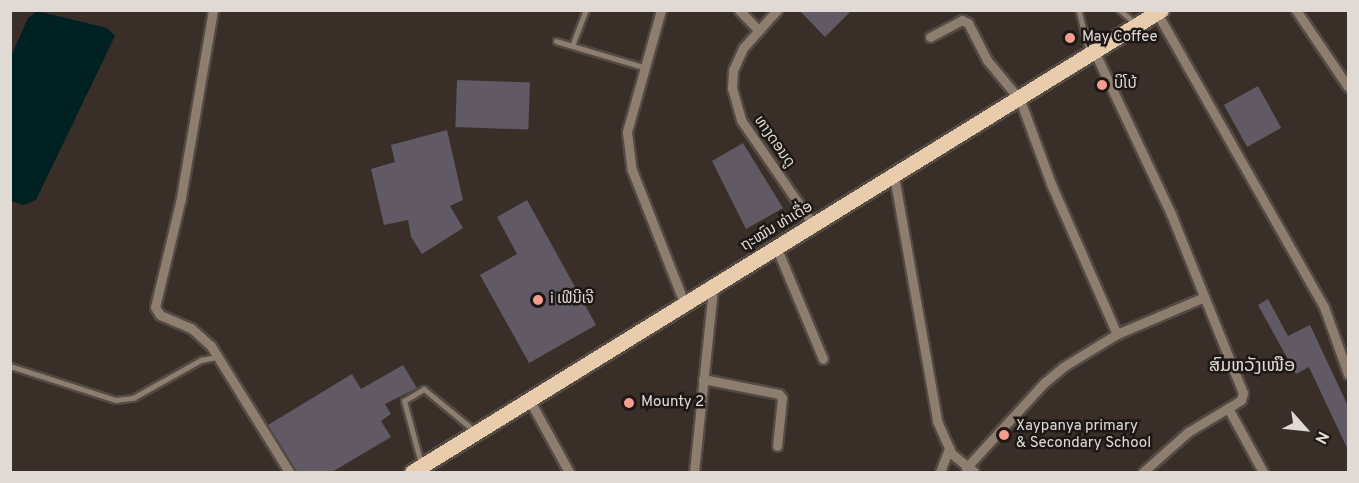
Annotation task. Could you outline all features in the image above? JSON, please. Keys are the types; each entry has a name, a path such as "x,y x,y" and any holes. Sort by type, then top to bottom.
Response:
{"main road":[{"name":"ຖະໝົນ ທ່າເດື່ອ","path":"417,469 1093,55 1150,15"}],"street":[{"path":"213,10 180,198 154,307 167,320 202,335 219,356 289,472"},
{"path":"661,10 643,67 627,132 632,170 685,304"},
{"path":"739,10 758,30"},
{"name":"ທາງດອນດູ","path":"777,10 743,48 733,70 736,104 749,134 814,225"},
{"path":"1296,10 1348,87"},
{"path":"1150,15 1324,307 1348,374"},
{"path":"930,37 962,20 968,23 987,60 1020,99 1051,184 1117,334"},
{"path":"1093,55 1162,193 1202,298 1243,393 1241,400 1188,432 1143,472"},
{"path":"894,176 937,421 949,448 970,470 1044,382 1117,334 1202,298"},
{"path":"777,249 823,359"},
{"path":"694,472 713,287"},
{"path":"703,379 779,394 783,398 777,446"},
{"path":"530,401 569,472"},
{"path":"1228,408 1263,472"},
{"path":"940,472 949,448"}],"lane":[{"path":"572,46 586,10"},
{"path":"1079,10 1093,55"},
{"path":"1120,10 1150,15"},
{"path":"556,41 643,67"},
{"path":"10,366 116,400 133,398 201,360 219,356"},
{"path":"417,469 404,401 424,389 476,433"}],"water":[{"path":"37,11 107,28 115,36 36,200 24,205 11,201 11,56 28,18"}],"building":[{"path":"799,10 852,10 825,37"},
{"path":"457,80 530,83 528,130 455,127"},
{"path":"1258,86 1281,128 1247,147 1224,105"},
{"path":"447,130 463,200 450,206 463,228 422,254 411,237 408,220 384,225 371,169 395,162 391,145"},
{"path":"743,143 783,208 746,229 712,161"},
{"name":"i ເຟີນີເຈີ","path":"527,200 596,325 529,363 480,275 517,254 497,217"},
{"path":"1268,299 1288,336 1310,325 1348,406 1348,450 1309,367 1296,374 1258,305"},
{"path":"403,365 417,388 385,404 391,414 381,421 391,437 332,472 296,472 268,425 352,374 361,389"}],"place":[{"name":"May Coffee","path":"1070,38"},
{"name":"ບິໂບ້","path":"1102,85"},
{"name":"i ເຟີນີເຈີ","path":"538,300"},
{"name":"Mounty 2","path":"629,403"},
{"name":"Xaypanya primary & Secondary School","path":"1004,435"}],"district":[{"name":"ສົມຫວັງເໜືອ","path":"1252,367"}]}
